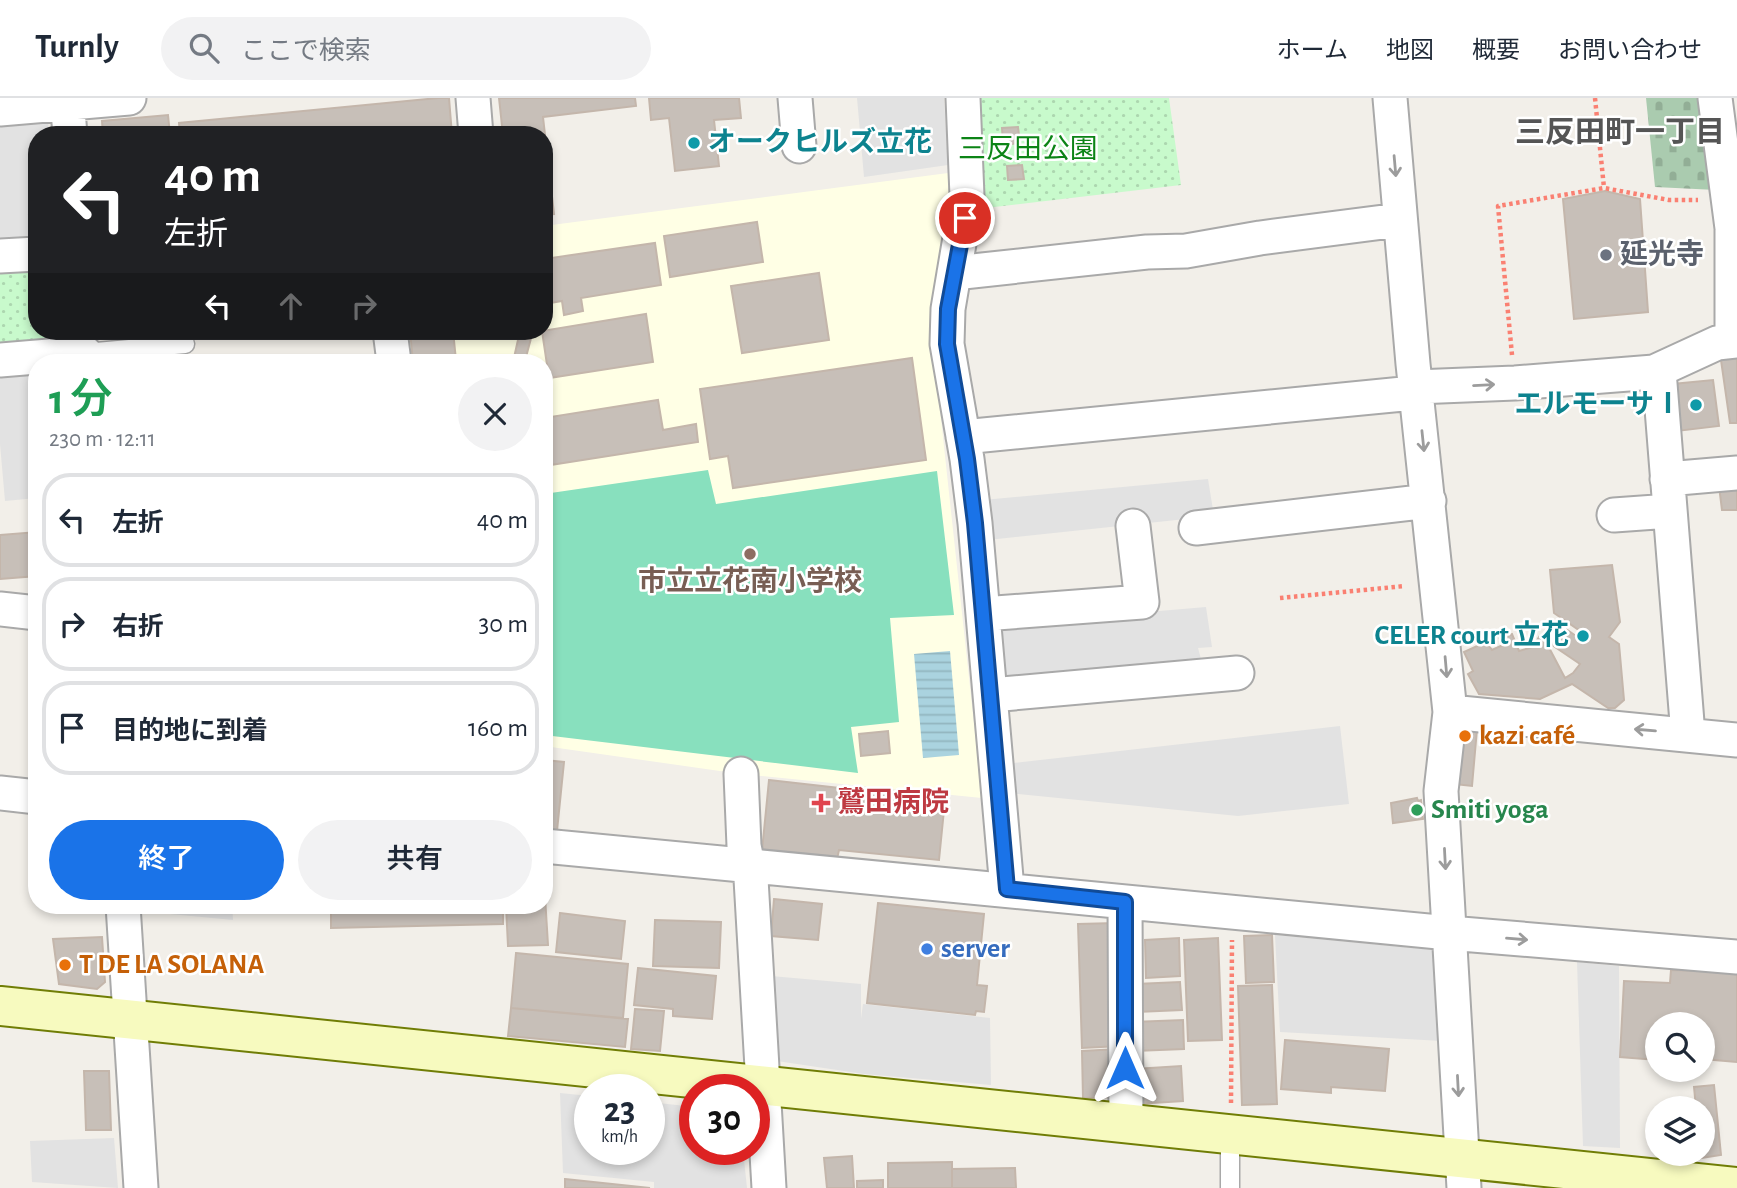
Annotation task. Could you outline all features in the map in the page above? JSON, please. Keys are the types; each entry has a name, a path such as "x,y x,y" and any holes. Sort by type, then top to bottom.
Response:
{"street":[{"path":"0,109 68,112 129,98"},
{"path":"473,98 475,126"},
{"path":"795,98 799,146"},
{"path":"963,98 967,196 948,309 947,344 975,523 1007,889"},
{"path":"1390,98 1399,220 1450,712 1441,790 1463,1173"},
{"path":"963,437 1403,394 1416,387 1515,383 1659,371 1717,343 1734,341 1732,228 1715,98 1737,100"},
{"path":"954,273 1147,252 1186,251 1260,238 1399,220"},
{"path":"0,256 28,254"},
{"path":"46,354 85,349"},
{"path":"0,360 28,356"},
{"path":"1659,371 1688,735"},
{"path":"1667,478 1737,472"},
{"path":"1196,528 1429,501"},
{"path":"1614,515 1670,512"},
{"path":"983,614 1142,603 1133,526"},
{"path":"0,609 28,612"},
{"path":"991,695 1237,673"},
{"path":"1450,712 1737,740"},
{"path":"741,774 744,846 751,879 761,1074"},
{"path":"0,793 28,796"},
{"path":"553,847 1449,933 1737,957"},
{"path":"1125,902 1126,1124"},
{"path":"124,914 141,1188"},
{"path":"0,1006 679,1077"},
{"path":"770,1087 1230,1135 1463,1173 1737,1187"},
{"path":"767,1165 769,1188"}],"lane":[{"path":"85,349 185,344"},
{"path":"1230,1135 1230,1188"}],"path":[{"path":"1595,98 1604,188"},
{"path":"1515,383 1498,206 1604,188 1669,200 1728,201"},
{"path":"1280,598 1438,583"},
{"path":"1230,1135 1232,911"}],"shaded area":[{"path":"857,98 944,98 948,165 864,177"},
{"path":"48,120 48,126 28,126 28,249 0,251 0,123"},
{"name":"市立立花南小学校","path":"948,173 952,211 930,317 982,798 741,774 553,747 553,354 404,354 402,340 553,340 553,225"},
{"path":"28,374 28,499 5,501 0,444 0,376"},
{"path":"1208,479 1214,516 988,540 983,500"},
{"path":"1206,607 1212,647 1198,648 1201,659 1000,680 996,625"},
{"path":"1340,726 1349,804 1238,816 1008,793 1004,764"},
{"path":"170,914 233,914 233,920"},
{"path":"1275,935 1434,950 1442,1041 1280,1032"},
{"path":"1577,962 1619,966 1620,1148 1583,1146"},
{"path":"771,976 861,984 861,1019 863,1004 990,1018 991,1085 864,1074 777,1061"},
{"path":"560,1093 574,1094 574,1165 665,1165 665,1104 679,1105 679,1165 745,1165 747,1188 654,1188 654,1182 563,1173"},
{"path":"114,1138 118,1188 32,1182 30,1141"}],"green space":[{"name":"三反田公園","path":"973,98 1169,98 1181,185 977,209"},
{"path":"1646,98 1705,98 1716,190 1655,187"},
{"path":"28,263 28,340 57,340 0,350 0,265"},
{"path":"708,470 716,504 937,471 954,615 890,618 899,722 851,727 858,773 553,736 553,493"}],"water":[{"path":"950,651 959,755 923,758 914,654"}],"building":[{"path":"449,98 451,126 179,126 179,123"},
{"path":"499,98 635,98 636,106 543,117 544,126 502,126"},
{"name":"オークヒルズ立花","path":"649,98 739,98 741,118 714,120 719,166 675,171 669,118 651,120"},
{"path":"168,115 169,126 102,126 102,121"},
{"path":"1018,127 1020,143 1003,145 1002,128"},
{"path":"1022,165 1024,179 1008,180 1007,166"},
{"name":"延光寺","path":"1605,191 1640,199 1648,312 1574,319 1563,199"},
{"path":"757,222 763,262 670,277 664,236"},
{"path":"655,243 661,285 581,298 583,311 564,315 562,301 553,302 553,258"},
{"path":"819,273 829,340 742,353 731,286"},
{"path":"646,314 653,362 553,377 553,354 545,354 543,340 553,340 553,329"},
{"path":"411,340 454,340 455,354 412,354"},
{"path":"518,340 531,340 527,354 515,354"},
{"path":"912,358 926,460 733,488 728,456 710,459 700,389"},
{"path":"1737,358 1737,423 1730,423 1721,360"},
{"name":"エルモーサⅠ","path":"1713,380 1719,426 1677,431 1673,384"},
{"path":"658,400 663,430 696,424 698,442 553,465 553,417"},
{"path":"1737,485 1737,510 1722,510 1719,486"},
{"path":"28,533 28,577 0,579 0,535"},
{"name":"CELER court 立花","path":"1612,565 1620,622 1609,637 1619,644 1624,700 1615,708 1608,708 1572,684 1540,699 1479,694 1468,674 1473,671 1464,652 1486,642 1492,650 1503,645 1500,639 1512,634 1519,651 1533,647 1539,637 1546,642 1565,678 1573,673 1580,664 1552,645 1563,627 1576,636 1580,631 1554,613 1550,570"},
{"path":"1458,728 1477,729 1472,786 1455,784"},
{"path":"888,731 890,753 861,756 859,734"},
{"path":"553,761 564,762 557,831 553,831"},
{"path":"769,780 945,800 939,860 839,850 837,859 762,851"},
{"path":"1417,798 1418,801 1421,800 1423,819 1393,823 1391,803"},
{"path":"774,899 822,904 818,940 771,936"},
{"name":"server","path":"878,903 984,914 977,985 987,986 984,1012 976,1011 975,1015 867,1003"},
{"path":"560,913 625,921 621,959 556,952"},
{"path":"331,914 503,914 503,924 331,928"},
{"path":"506,914 546,914 548,945 508,946"},
{"path":"655,920 721,922 719,968 653,966"},
{"path":"1116,923 1120,1046 1082,1048 1078,924"},
{"path":"1272,935 1274,982 1246,983 1244,936"},
{"path":"102,937 105,982 97,989 59,984 53,939"},
{"path":"1179,938 1180,976 1146,978 1145,940"},
{"path":"1218,938 1222,1040 1188,1041 1184,940"},
{"path":"516,953 628,964 623,1018 511,1008"},
{"path":"638,968 716,976 712,1019 673,1016 673,1009 634,1005"},
{"path":"1671,970 1737,972 1737,1062 1715,1060 1715,1012 1645,1012 1645,1059 1620,1057 1624,981 1670,983"},
{"path":"1180,982 1182,1010 1137,1012 1136,984"},
{"path":"1272,985 1277,1104 1242,1105 1238,986"},
{"path":"511,1008 628,1019 625,1047 508,1036"},
{"path":"635,1009 664,1011 660,1051 631,1049"},
{"path":"1183,1020 1184,1049 1135,1051 1133,1022"},
{"path":"1285,1040 1389,1049 1385,1091 1331,1087 1331,1093 1281,1089"},
{"path":"1118,1049 1119,1097 1083,1098 1082,1051"},
{"path":"1181,1066 1183,1101 1137,1104 1135,1069"},
{"path":"84,1071 109,1071 111,1130 86,1130"},
{"path":"1714,1085 1721,1155 1715,1156 1715,1096 1695,1096 1694,1087"},
{"path":"852,1156 854,1188 827,1188 824,1158"},
{"path":"952,1162 952,1188 888,1188 888,1163"},
{"path":"1015,1168 1016,1188 952,1188 952,1169"},
{"path":"565,1179 650,1188 565,1188"},
{"path":"883,1180 883,1188 857,1188 857,1181"}],"place":[{"name":"オークヒルズ立花","path":"694,143"},
{"name":"延光寺","path":"1606,255"},
{"name":"エルモーサⅠ","path":"1696,405"},
{"name":"市立立花南小学校","path":"750,554"},
{"name":"CELER court 立花","path":"1583,636"},
{"name":"kazi café","path":"1465,736"},
{"name":"鷲田病院","path":"821,803"},
{"name":"Smiti yoga","path":"1417,810"},
{"name":"server","path":"927,949"},
{"name":"T DE LA SOLANA","path":"65,965"}],"district":[{"name":"三反田町一丁目","path":"1620,133"}],"route":[{"path":"965,218 948,309 947,344 975,523 1007,889 1125,902 1125,1068"}]}
